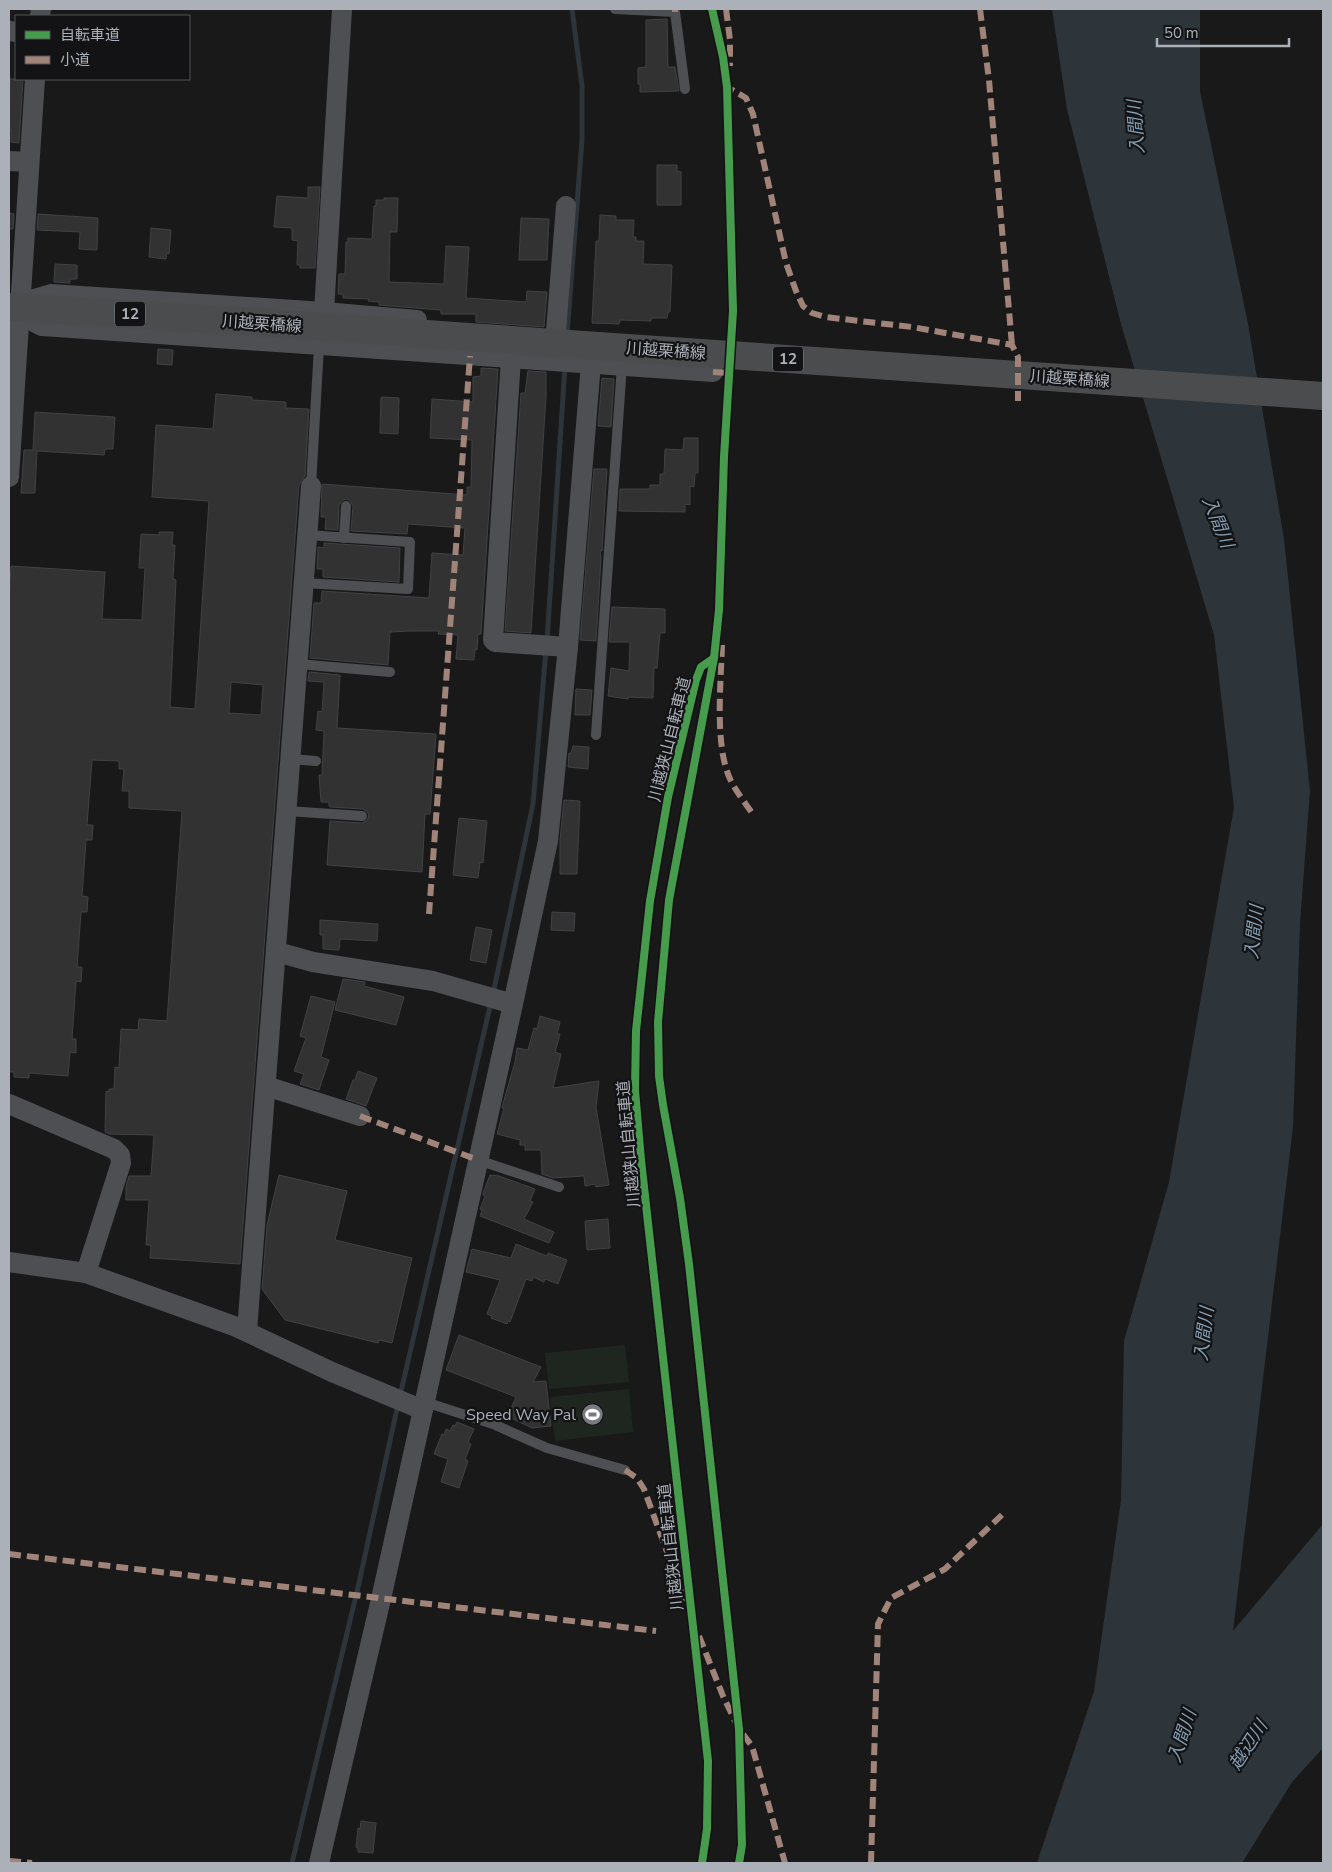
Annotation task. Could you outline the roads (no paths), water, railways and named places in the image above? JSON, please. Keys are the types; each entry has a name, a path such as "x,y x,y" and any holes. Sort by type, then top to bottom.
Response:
{"main road":[{"name":"川越栗橋線","path":"15,307 1323,396"}],"street":[{"path":"324,312 342,9"},
{"path":"9,477 15,307 35,80"},
{"path":"9,161 29,162"},
{"path":"554,360 566,206"},
{"path":"15,307 50,294 431,321 446,329 470,356"},
{"path":"15,307 42,326 470,356 591,362 713,372"},
{"path":"511,358 493,640 495,642 568,647"},
{"path":"319,1863 424,1406 548,840 568,647 591,362"},
{"path":"247,1331 311,486"},
{"path":"277,952 312,962 433,981 513,1004"},
{"path":"266,1086 360,1116"},
{"path":"9,1104 114,1148 120,1155 121,1163 86,1274"},
{"path":"9,1262 86,1274 247,1331 332,1372 424,1406"}],"lane":[{"path":"615,9 675,12 685,89"},
{"path":"311,486 319,346"},
{"path":"596,734 622,365"},
{"path":"344,538 346,506"},
{"path":"304,583 408,589 410,542 307,535"},
{"path":"298,664 390,672"},
{"path":"291,759 316,761"},
{"path":"287,811 362,816"},
{"path":"478,1160 559,1187"},
{"path":"424,1406 493,1424 547,1448 625,1470"}],"water":[{"path":"1052,9 1200,9 1200,91 1248,324 1284,539 1310,791 1300,923 1293,1127 1233,1631 1323,1524 1323,1748 1292,1782 1242,1863 1037,1863 1094,1691 1121,1500 1124,1341 1169,1182 1234,807 1214,635 1121,324 1067,109"}],"waterway":[{"path":"567,335 582,140 582,86 572,9"},
{"path":"547,641 565,366"},
{"path":"493,994 533,804 546,650"},
{"path":"400,1396 491,1002"},
{"path":"292,1863 359,1583 398,1404"}],"place":[{"name":"Speed Way Pal","path":"592,1414"}],"water label":[{"name":"入間川","path":"1136,127"},
{"name":"入間川","path":"1218,522"},
{"name":"入間川","path":"1254,932"},
{"name":"入間川","path":"1204,1334"},
{"name":"入間川","path":"1182,1736"},
{"name":"越辺川","path":"1248,1745"}]}
